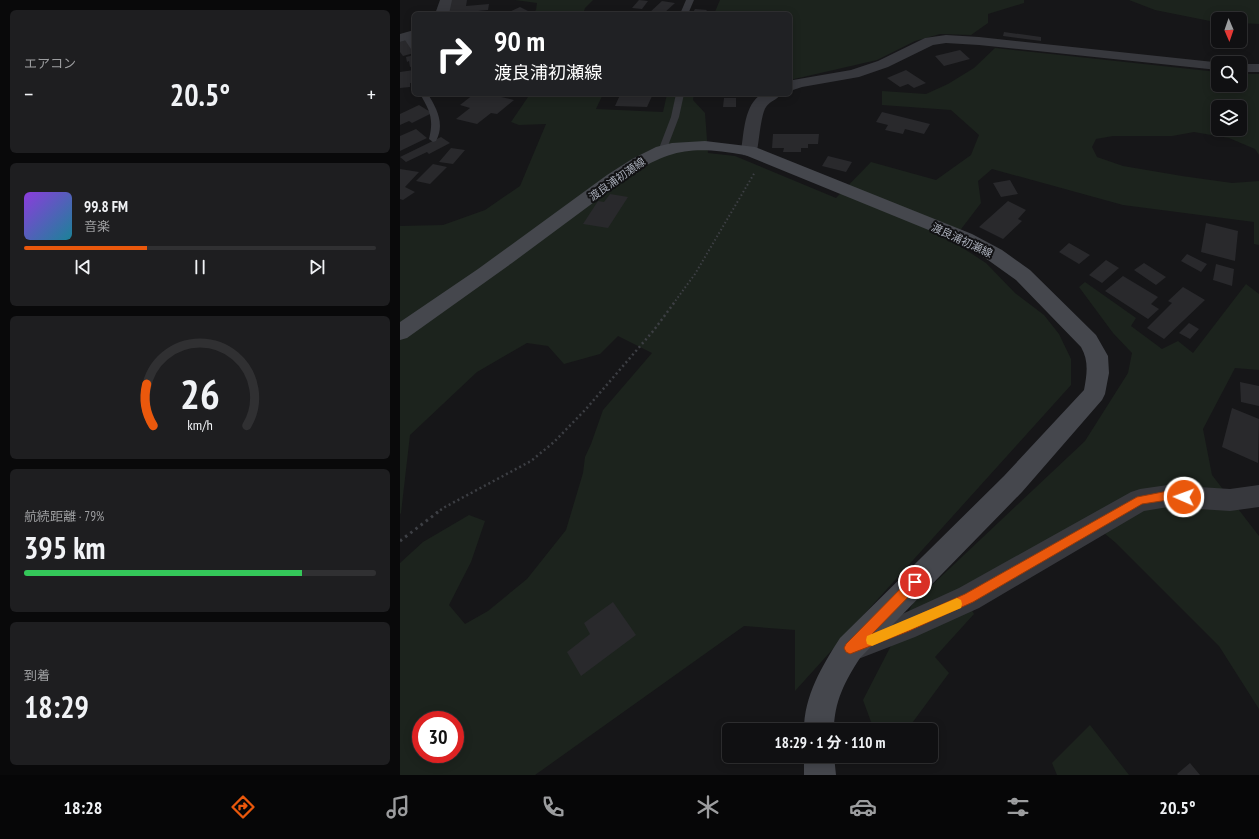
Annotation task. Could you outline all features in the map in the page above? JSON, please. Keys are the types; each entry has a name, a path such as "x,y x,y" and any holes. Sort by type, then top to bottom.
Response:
{"main road":[{"name":"渡良浦初瀬線","path":"400,332 498,264 632,167 662,151 708,146 723,146 756,154 965,238 995,255 1023,275 1089,341 1097,356 1098,373 1094,394 1013,484 850,648 832,676 819,715 819,723"},
{"path":"819,763 820,775"}],"street":[{"path":"443,12 446,0"},
{"path":"792,86 798,83 854,74 883,64 920,45 946,39 995,42 1211,65"},
{"path":"1247,68 1259,68"},
{"path":"756,154 757,108 764,99 769,96"},
{"path":"850,648 900,629 969,598 1140,500 1168,496 1230,500 1259,496"}],"lane":[{"path":"685,12 690,0"},
{"path":"425,96 435,111 437,118 433,140"},
{"path":"662,151 675,116 680,96"}],"path":[{"path":"400,541 445,507 531,461 554,442 586,409 654,330 695,274 756,154"}],"shaded area":[{"path":"515,0 593,0 585,8 584,12 534,12 536,10 537,3"},
{"path":"720,0 1024,0 1024,3 988,14 988,23 971,35 940,34 915,41 877,60 792,80 792,12 715,12"},
{"path":"1129,0 1259,0 1259,24 1247,23 1247,12 1211,12 1211,21 1155,10"},
{"path":"995,48 1211,71 1211,92 1247,92 1247,74 1259,74 1259,155 1255,149 1229,138 1217,136 1247,136 1247,100 1211,100 1211,135 1194,132 1172,136 1113,136 1096,139 1092,147 1097,157 1123,166 1232,183 1259,181 1259,245 1254,244 1254,222 1123,205 992,169 978,181 981,203 952,241 986,263 1015,293 1044,315 1059,334 1071,359 1071,385 795,691 795,630 744,626 535,775 400,775 400,563 423,542 469,515 485,521 471,562 449,605 465,624 488,611 527,579 566,530 583,473 585,457 603,410 652,353 618,336 600,354 564,364 548,346 527,343 477,372 410,435 400,514 400,226 443,225 485,210 520,186 546,124 519,125 511,122 529,96 602,96 596,109 663,112 667,96 694,96 693,100 705,113 708,153 735,156 836,198 871,162 936,180 971,155 979,135 951,110 882,105 882,91 926,94 948,84 974,68"},
{"path":"1085,282 1136,318 1131,326 1162,349 1178,341 1193,353 1246,284 1259,294 1259,370 1235,368 1203,429 1212,475 1259,536 1259,709 1219,646 1116,543 1104,533 960,588 974,614 935,657 949,673 912,723 871,723 863,700 913,603 1085,441 1128,373 1132,353 1113,333 1079,287"},
{"path":"1090,725 1129,775 1057,775 1052,763"}],"building":[{"path":"451,0 467,0 466,6 489,4 488,10 448,12"},
{"path":"639,0 648,1 642,9 632,8"},
{"path":"662,1 675,3 665,12 650,12"},
{"path":"520,7 528,11 526,12 509,12"},
{"path":"695,9 707,10 706,12 693,12"},
{"path":"1004,32 1041,37 1041,41 1003,36"},
{"path":"406,40 412,48 412,54 403,56 400,52 400,42"},
{"path":"960,50 970,59 944,66 935,56"},
{"path":"412,56 412,66 410,67 409,61 407,62 406,57"},
{"path":"412,70 412,83 410,83 410,87 400,88 400,72"},
{"path":"906,70 926,83 914,88 908,84 900,87 887,78"},
{"path":"471,96 497,96 514,100 497,114 491,113 477,124 456,119 470,108 460,105"},
{"path":"620,96 652,96 647,107 615,106"},
{"path":"724,98 736,98 736,107 723,107"},
{"path":"419,105 432,113 412,123 409,121 400,125 400,114"},
{"path":"882,112 930,124 924,134 905,129 903,134 885,130 888,125 876,122"},
{"path":"416,129 427,138 400,151 400,136"},
{"path":"773,134 819,134 818,144 808,144 808,148 801,148 801,152 783,152 784,148 772,148"},
{"path":"441,137 450,143 429,154 427,152 406,162 400,157"},
{"path":"451,148 465,150 453,164 439,162"},
{"path":"828,156 852,162 846,172 822,166"},
{"path":"433,164 447,167 430,184 416,181"},
{"path":"400,169 419,172 405,187 415,192 403,200 400,199"},
{"path":"1010,180 1018,194 1001,197 993,183"},
{"path":"610,194 628,197 608,228 583,224 598,201 604,202"},
{"path":"1008,201 1026,210 1018,219 1022,221 1003,239 979,227"},
{"path":"1206,223 1238,231 1235,261 1201,252"},
{"path":"1069,243 1090,255 1079,264 1059,252"},
{"path":"1187,254 1207,264 1201,272 1181,261"},
{"path":"1106,260 1119,268 1102,283 1089,275"},
{"path":"1144,263 1166,277 1156,285 1134,270"},
{"path":"1216,264 1234,269 1232,286 1213,280"},
{"path":"1123,276 1158,297 1151,304 1159,309 1148,319 1105,291"},
{"path":"1183,287 1205,300 1164,339 1147,328 1172,303 1168,301"},
{"path":"1189,323 1199,329 1190,339 1179,333"},
{"path":"1240,382 1259,386 1259,406 1241,402"},
{"path":"1232,408 1259,419 1258,463 1222,447"},
{"path":"613,602 636,635 581,676 567,652 590,634 584,623"},
{"path":"1190,763 1200,775 1177,774"}],"slow traffic":[{"path":"872,640 957,604"}],"route":[{"path":"915,582 850,648 905,627 969,598 1140,500 1168,496 1184,497"}]}
